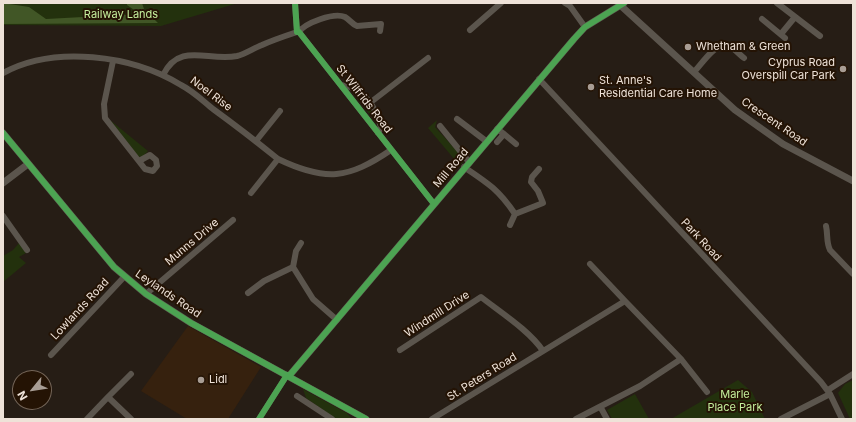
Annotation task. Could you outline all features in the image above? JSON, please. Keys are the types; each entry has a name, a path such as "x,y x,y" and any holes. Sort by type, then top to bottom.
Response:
{"street":[{"path":"295,3 298,32"},
{"path":"470,30 501,3"},
{"path":"565,3 585,27"},
{"path":"777,3 820,36"},
{"name":"Mill Road","path":"288,375 337,320 486,141 585,27 612,7 622,4"},
{"name":"Crescent Road","path":"622,4 735,110 783,144 853,180"},
{"path":"163,75 168,65 175,59 188,55 238,56 263,44 298,32 302,27 312,22 341,16 346,17 357,26 381,24 380,32"},
{"path":"762,19 783,36 795,17"},
{"name":"St Wilfrids Road","path":"298,32 434,204"},
{"path":"694,72 714,50 723,46 730,46 744,58"},
{"name":"Noel Rise","path":"3,73 16,66 34,61 61,57 86,56 141,67 163,75 182,85 278,159 296,168 317,174 337,175 357,170 391,150"},
{"path":"371,102 428,58"},
{"path":"113,61 104,104 105,118 139,161"},
{"name":"Park Road","path":"539,79 829,392 842,419"},
{"name":"St Wilfrids Road","path":"341,85 356,90 371,102 381,128 378,133"},
{"path":"256,141 280,111"},
{"path":"458,119 486,141"},
{"path":"440,126 467,165 504,197 515,214"},
{"path":"497,129 516,144"},
{"name":"Leylands Road","path":"3,133 114,267 124,277 146,294 191,323 288,375 363,418"},
{"path":"497,142 504,134"},
{"path":"251,193 278,159"},
{"path":"3,183 28,164"},
{"path":"515,214 546,205 532,182 532,177 539,169"},
{"path":"510,226 515,214"},
{"path":"3,216 27,250"},
{"name":"Munns Drive","path":"146,294 232,220"},
{"path":"826,226 830,250 853,274"},
{"path":"301,243 296,251 293,267 313,299 337,320"},
{"path":"590,264 681,359 707,392"},
{"path":"248,293 264,281 293,267"},
{"name":"Lowlands Road","path":"51,355 124,277"},
{"name":"Windmill Drive","path":"400,350 481,297 522,330 539,345 543,351"},
{"name":"St. Peters Road","path":"432,419 625,301"},
{"path":"576,419 601,408 640,386 681,359"},
{"path":"87,419 131,374"},
{"path":"781,419 829,392 853,374"},
{"path":"259,419 288,375"},
{"path":"297,396 332,419"},
{"path":"108,397 131,419"},
{"path":"601,408 607,419"}],"shaded area":[{"name":"Lidl","path":"188,326 261,367 228,419 187,419 141,391"}],"green space":[{"name":"Railway Lands","path":"3,3 238,3 161,26 3,25"},
{"path":"3,3 29,7 46,19 83,17 110,11 134,17 140,14 127,5 127,3 142,3 144,9 158,23 3,24"},
{"path":"350,89 360,95 364,100 378,125"},
{"path":"110,120 148,151 143,156 139,157"},
{"path":"437,120 435,127 465,160 459,167 455,163 455,160 428,128"},
{"path":"19,243 26,253 19,257 26,263 3,282 3,256 13,250"},
{"name":"Marle Place Park","path":"738,380 752,392 765,419 671,419"},
{"path":"853,380 853,419 850,419 838,393 845,384"},
{"path":"303,389 347,413 352,419 336,419 306,398"},
{"path":"635,394 649,419 612,419 607,410"}],"cycle path":[{"path":"295,3 297,32 299,32 434,204"},
{"path":"289,376 574,39 585,27 624,3"},
{"path":"3,133 114,267 146,294 191,323 366,419"},
{"path":"259,419 287,375"}],"place":[{"name":"Whetham & Green","path":"688,47"},
{"name":"Cyprus Road Overspill Car Park","path":"843,69"},
{"name":"St. Anne's Residential Care Home","path":"591,87"},
{"name":"Lidl","path":"201,380"}]}
